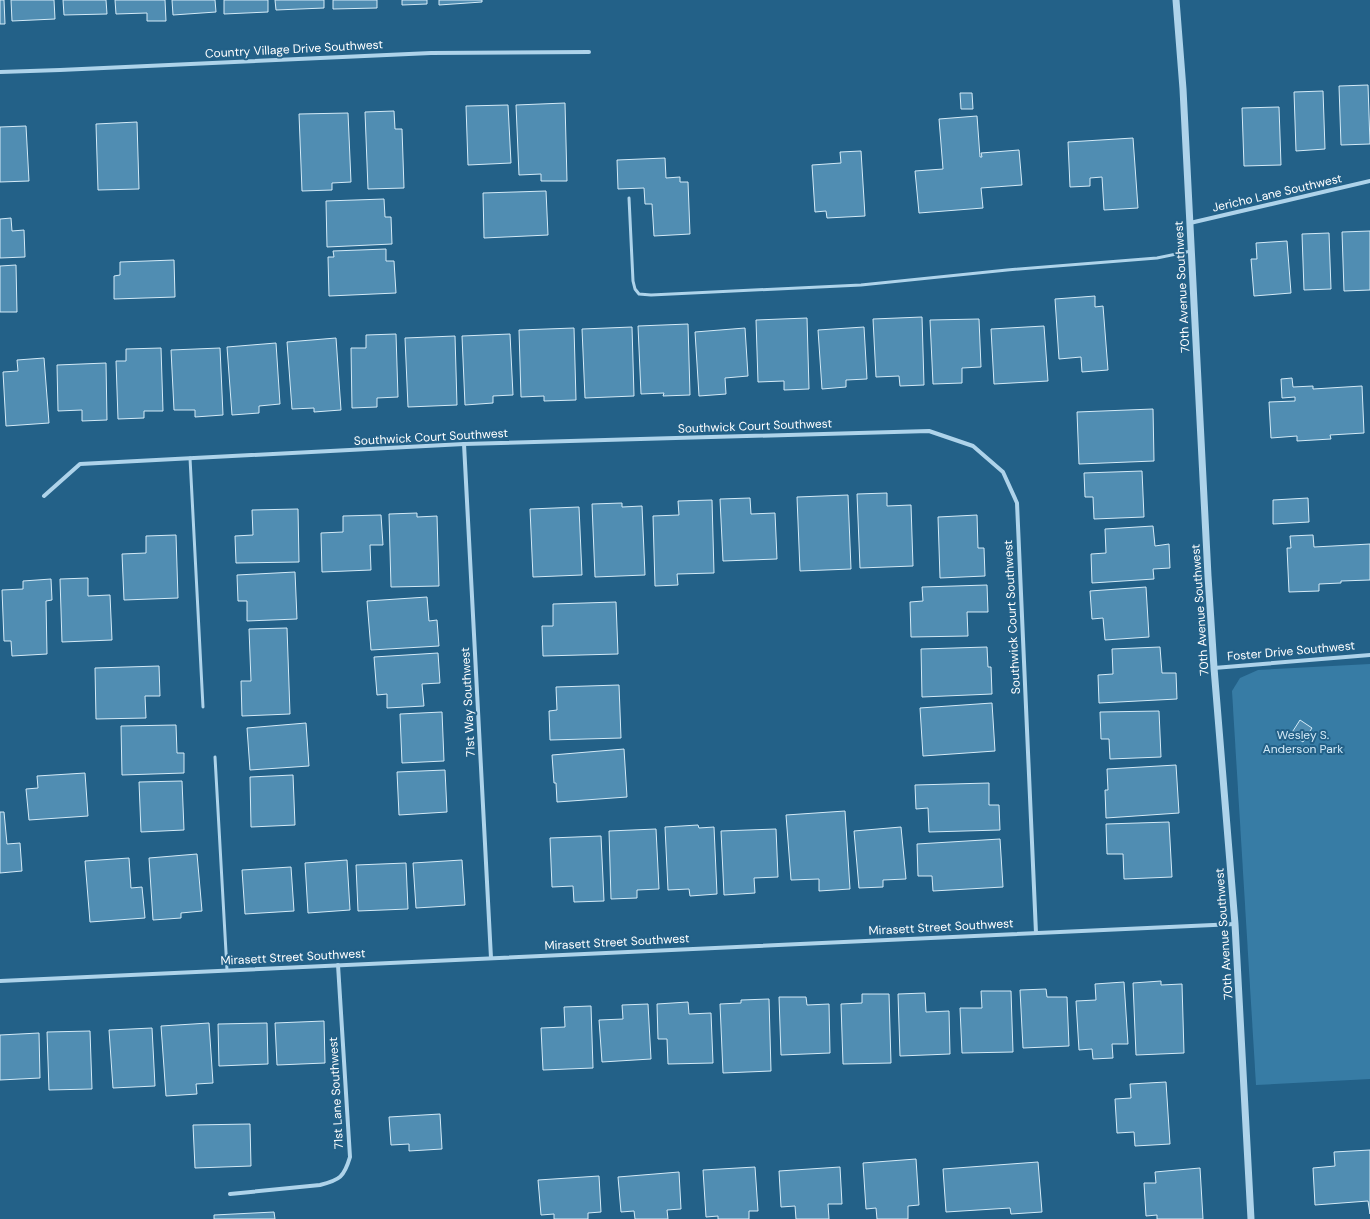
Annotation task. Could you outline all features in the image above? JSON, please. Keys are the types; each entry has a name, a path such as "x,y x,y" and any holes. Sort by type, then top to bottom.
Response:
{"street":[{"name":"70th Avenue Southwest","path":"1176,0 1190,223 1214,668 1235,924 1251,1219"},
{"name":"Country Village Drive Southwest","path":"0,72 431,53 590,52"},
{"name":"Jericho Lane Southwest","path":"1190,223 1370,181"},
{"name":"Southwick Court Southwest","path":"44,496 80,464 190,458 464,444 929,431 973,446 1003,472 1017,503 1036,933"},
{"name":"71st Way Southwest","path":"464,444 491,958"},
{"name":"Foster Drive Southwest","path":"1214,668 1370,655"},
{"name":"Mirasett Street Southwest","path":"0,981 1235,924"},
{"name":"71st Lane Southwest","path":"230,1194 320,1185 334,1181 345,1172 350,1157 338,965"}],"lane":[{"path":"629,198 633,281 635,289 639,294 651,295 861,285 1007,270 1157,258 1191,251"},
{"path":"190,458 203,707"},
{"path":"215,758 227,970"}],"green space":[{"name":"Wesley S. Anderson Park","path":"1370,664 1370,1079 1256,1085 1232,691 1240,678 1258,670"}],"building":[{"path":"0,0 4,0 5,24 0,24"},
{"path":"11,0 54,0 55,19 12,21"},
{"path":"63,0 106,0 107,14 64,15"},
{"path":"115,0 165,0 166,21 147,21 147,13 116,14"},
{"path":"172,0 215,0 216,12 173,15"},
{"path":"224,0 268,0 268,12 224,14"},
{"path":"275,0 324,0 324,8 276,10"},
{"path":"333,0 377,0 377,8 333,9"},
{"path":"402,0 427,0 427,4 402,5"},
{"path":"439,0 482,0 482,2 439,5"},
{"path":"1368,85 1370,144 1341,145 1339,86"},
{"path":"1323,91 1325,149 1296,151 1294,92"},
{"path":"960,93 972,93 973,109 961,109"},
{"path":"565,103 567,181 541,181 541,174 519,175 516,105"},
{"path":"508,105 511,163 468,165 466,106"},
{"path":"1279,107 1281,165 1244,166 1242,108"},
{"path":"394,111 395,129 402,129 404,188 368,189 365,112"},
{"path":"348,113 351,182 332,183 332,190 302,191 299,114"},
{"path":"977,116 980,157 982,157 981,153 1019,150 1022,185 981,188 983,208 919,213 915,171 943,169 939,119"},
{"path":"137,122 139,189 98,190 96,124"},
{"path":"26,126 29,181 0,182 0,127"},
{"path":"1133,138 1138,208 1104,210 1102,177 1090,178 1090,186 1070,187 1068,142"},
{"path":"861,151 865,216 827,218 826,211 815,212 812,165 841,163 840,152"},
{"path":"665,158 666,178 680,177 680,182 688,182 690,234 654,236 652,204 645,204 644,188 618,189 617,160"},
{"path":"546,191 548,235 484,238 483,193"},
{"path":"384,199 385,217 391,217 392,244 327,247 326,201"},
{"path":"11,218 12,231 24,230 25,257 0,258 0,219"},
{"path":"1370,231 1370,290 1344,291 1342,232"},
{"path":"1329,233 1331,289 1304,290 1302,234"},
{"path":"1287,241 1291,293 1254,296 1251,259 1257,259 1256,243"},
{"path":"386,249 386,261 394,261 396,293 329,296 328,257 334,257 333,251"},
{"path":"174,260 175,297 114,299 114,276 120,275 120,262"},
{"path":"16,265 17,312 0,312 0,266"},
{"path":"1095,296 1095,307 1103,306 1108,370 1082,372 1081,357 1059,359 1055,299"},
{"path":"922,317 924,385 900,386 899,376 876,377 873,319"},
{"path":"807,318 809,389 784,390 784,381 758,382 756,320"},
{"path":"979,319 981,367 962,368 962,383 933,384 930,320"},
{"path":"688,324 690,395 663,396 664,393 641,394 638,326"},
{"path":"1044,326 1048,381 994,384 991,329"},
{"path":"632,327 634,396 585,398 582,329"},
{"path":"864,327 867,379 846,380 846,387 822,389 818,330"},
{"path":"574,328 576,400 544,401 544,396 521,397 519,330"},
{"path":"745,328 748,376 725,378 726,394 699,396 695,332"},
{"path":"396,334 398,397 377,398 377,407 352,408 351,348 366,348 366,335"},
{"path":"510,334 513,395 493,396 493,403 465,405 462,336"},
{"path":"455,336 457,405 408,407 405,338"},
{"path":"336,338 341,410 314,412 314,408 292,409 287,342"},
{"path":"276,343 280,404 259,406 259,413 232,415 227,347"},
{"path":"161,348 163,411 144,411 144,418 118,419 116,361 126,361 126,349"},
{"path":"220,348 223,415 195,417 195,410 174,410 171,350"},
{"path":"44,358 49,423 6,426 3,372 18,371 17,360"},
{"path":"106,363 107,420 82,421 82,410 58,411 57,365"},
{"path":"1292,378 1293,387 1313,386 1313,389 1362,386 1364,433 1330,435 1331,439 1297,441 1297,436 1271,438 1269,402 1295,401 1295,397 1282,398 1281,379"},
{"path":"1153,409 1154,461 1079,464 1077,412"},
{"path":"1142,471 1144,517 1094,519 1093,497 1085,497 1084,473"},
{"path":"887,493 887,506 911,505 913,566 860,568 857,494"},
{"path":"848,495 851,569 800,571 797,497"},
{"path":"750,498 751,514 775,513 777,559 723,561 720,499"},
{"path":"1308,498 1309,522 1273,524 1273,500"},
{"path":"712,500 714,573 677,574 678,585 655,586 653,516 679,515 678,501"},
{"path":"622,503 622,507 642,506 645,575 595,577 592,504"},
{"path":"579,507 582,575 533,577 530,509"},
{"path":"298,509 299,562 236,563 235,536 253,535 252,510"},
{"path":"417,513 417,517 437,516 439,586 391,587 389,514"},
{"path":"381,515 383,545 370,545 371,570 322,572 321,533 343,532 343,516"},
{"path":"977,515 978,548 984,548 985,576 940,578 938,517"},
{"path":"1153,526 1155,546 1169,544 1170,568 1153,569 1154,579 1092,583 1091,554 1106,553 1105,529"},
{"path":"176,535 178,598 124,600 122,554 146,553 146,536"},
{"path":"1313,535 1314,547 1370,544 1370,580 1341,581 1341,583 1319,584 1319,591 1289,592 1287,548 1291,548 1290,536"},
{"path":"295,572 297,619 247,621 247,601 238,601 237,575"},
{"path":"88,578 88,596 110,595 112,640 62,642 60,579"},
{"path":"51,579 52,600 46,601 47,654 12,656 11,641 4,641 2,590 23,589 23,581"},
{"path":"987,585 988,612 967,612 968,636 911,637 910,602 923,601 922,587"},
{"path":"1146,587 1149,637 1105,640 1103,618 1092,619 1090,591"},
{"path":"427,597 429,621 437,620 439,646 371,650 367,601"},
{"path":"616,602 618,654 543,656 542,626 553,626 553,604"},
{"path":"287,628 290,714 242,716 241,681 251,681 249,629"},
{"path":"987,647 988,667 991,667 992,694 922,697 921,649"},
{"path":"1160,647 1162,673 1176,673 1177,699 1099,703 1098,675 1113,674 1112,649"},
{"path":"438,653 440,683 422,684 424,706 387,708 387,694 377,695 374,657"},
{"path":"159,666 160,696 145,696 146,718 96,719 95,668"},
{"path":"619,685 621,738 550,740 549,711 557,710 556,687"},
{"path":"992,703 995,751 923,756 920,708"},
{"path":"1159,711 1161,757 1110,759 1109,739 1101,739 1100,712"},
{"path":"442,712 444,761 402,763 400,714"},
{"path":"1300,720 1312,728 1303,742 1291,734"},
{"path":"306,723 309,766 250,770 247,728"},
{"path":"176,725 177,753 184,753 184,773 122,775 121,726"},
{"path":"624,749 627,797 557,802 552,755"},
{"path":"1176,765 1179,813 1106,818 1105,790 1108,790 1107,769"},
{"path":"445,770 447,812 399,815 397,772"},
{"path":"85,773 88,816 29,820 26,789 38,788 37,776"},
{"path":"293,775 295,825 251,827 250,777"},
{"path":"182,781 184,830 141,832 139,782"},
{"path":"989,783 989,805 999,805 1000,830 929,832 928,808 916,809 915,785"},
{"path":"845,811 850,889 819,891 819,879 791,880 786,815"},
{"path":"0,812 4,812 7,844 20,843 22,871 0,873"},
{"path":"1169,822 1172,877 1124,879 1123,854 1107,854 1106,824"},
{"path":"698,825 699,828 714,827 717,894 690,896 689,889 668,890 665,827"},
{"path":"901,827 906,879 883,880 883,887 859,888 854,831"},
{"path":"656,829 659,889 637,890 637,898 611,899 609,831"},
{"path":"776,829 778,877 754,878 755,893 724,895 721,831"},
{"path":"601,836 604,901 574,902 573,886 552,887 550,838"},
{"path":"1000,839 1003,887 933,891 932,876 918,876 917,844"},
{"path":"197,854 202,911 181,913 181,918 153,920 149,858"},
{"path":"129,858 131,888 142,887 145,918 90,922 85,861"},
{"path":"347,860 350,910 308,913 305,863"},
{"path":"462,860 465,905 416,908 413,863"},
{"path":"406,863 408,909 358,911 356,865"},
{"path":"291,867 294,911 245,914 242,870"},
{"path":"1161,981 1161,985 1182,984 1184,1053 1136,1055 1133,983"},
{"path":"1124,982 1128,1044 1112,1044 1113,1058 1093,1059 1092,1049 1079,1050 1076,1001 1096,1000 1095,984"},
{"path":"1046,989 1047,997 1067,997 1069,1046 1023,1048 1020,990"},
{"path":"981,991 1011,991 1013,1052 962,1053 960,1008 982,1008"},
{"path":"925,993 926,1012 949,1011 950,1054 900,1056 898,994"},
{"path":"862,994 889,994 891,1063 843,1064 841,1004 862,1003"},
{"path":"779,997 806,997 807,1005 829,1004 830,1053 781,1055"},
{"path":"769,999 771,1071 723,1073 720,1004 741,1003 741,1000"},
{"path":"688,1002 689,1014 711,1013 713,1063 668,1064 667,1039 658,1039 657,1004"},
{"path":"648,1004 651,1059 602,1062 599,1020 623,1019 622,1005"},
{"path":"591,1006 593,1068 543,1070 541,1028 565,1027 564,1007"},
{"path":"324,1021 325,1063 277,1065 275,1023"},
{"path":"209,1023 213,1083 196,1084 197,1094 166,1096 161,1026"},
{"path":"267,1023 268,1064 219,1066 218,1024"},
{"path":"152,1028 155,1086 113,1088 109,1030"},
{"path":"90,1031 92,1089 49,1090 47,1032"},
{"path":"39,1033 40,1078 0,1080 0,1035"},
{"path":"1166,1082 1170,1144 1135,1146 1134,1132 1117,1133 1115,1099 1131,1098 1130,1084"},
{"path":"440,1114 442,1149 409,1151 409,1144 391,1145 389,1117"},
{"path":"250,1124 251,1166 195,1168 193,1125"},
{"path":"1370,1150 1370,1214 1368,1201 1315,1205 1313,1168 1335,1166 1334,1152"},
{"path":"916,1159 919,1205 908,1206 908,1219 877,1219 876,1208 866,1209 863,1163"},
{"path":"1038,1162 1042,1212 1011,1214 1010,1208 946,1212 943,1169"},
{"path":"755,1167 758,1211 749,1211 749,1219 718,1219 718,1216 706,1217 703,1170"},
{"path":"840,1167 842,1204 828,1204 829,1219 796,1219 795,1206 781,1207 779,1171"},
{"path":"1200,1168 1203,1219 1157,1219 1157,1215 1146,1216 1144,1183 1156,1183 1155,1172"},
{"path":"679,1172 681,1209 667,1210 668,1219 635,1219 634,1211 621,1212 618,1177"},
{"path":"599,1176 601,1212 588,1213 588,1219 554,1219 554,1214 541,1215 538,1180"},
{"path":"274,1212 275,1219 214,1219 214,1215"}]}
